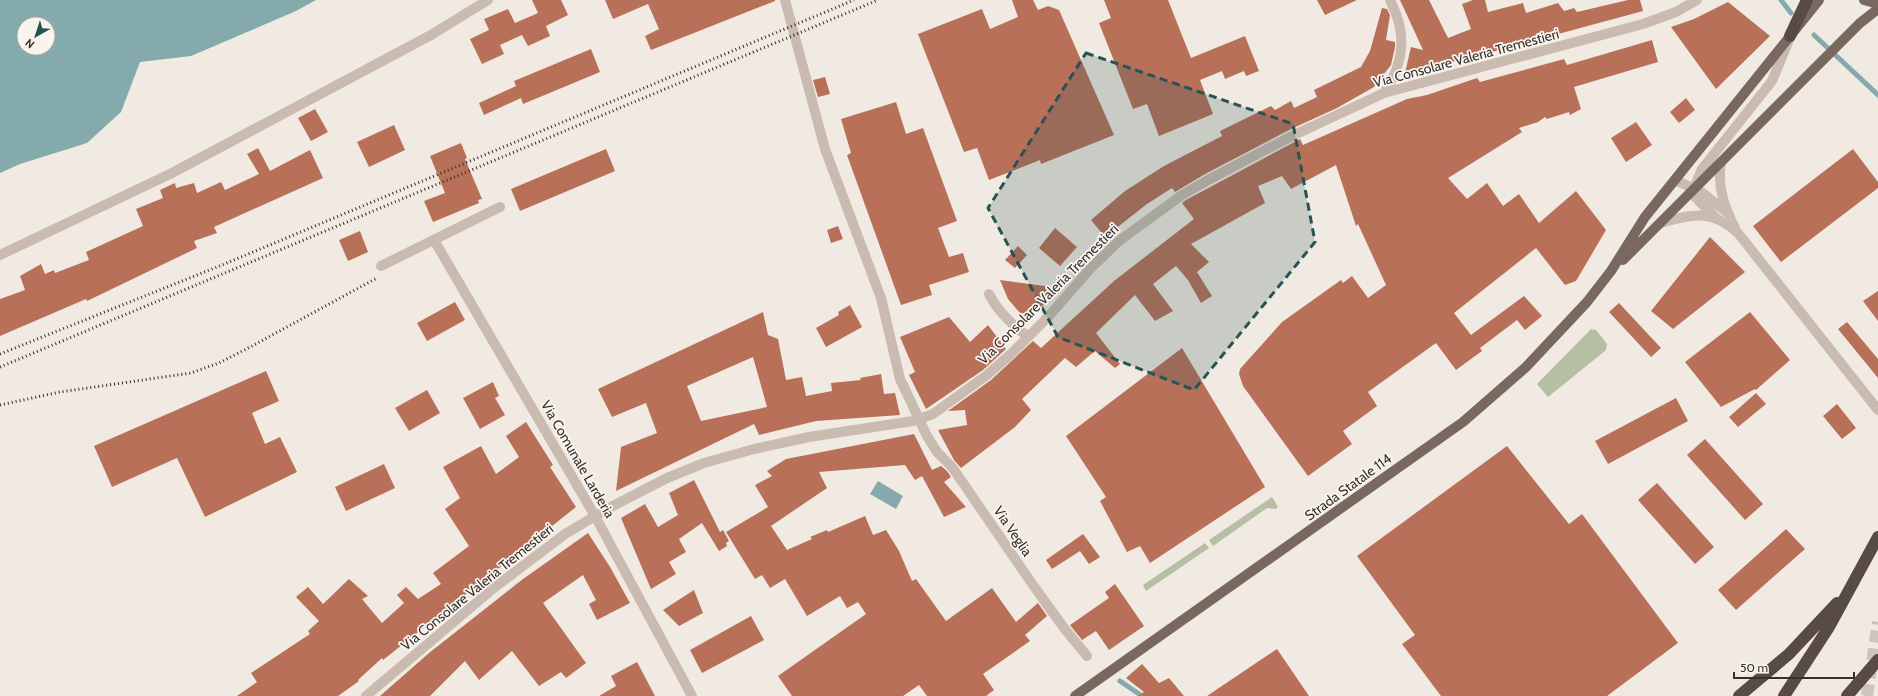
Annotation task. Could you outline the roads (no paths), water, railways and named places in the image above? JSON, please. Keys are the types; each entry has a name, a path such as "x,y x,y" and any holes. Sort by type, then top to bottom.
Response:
{"highway":[{"path":"1790,36 1807,0"},
{"path":"1784,696 1829,627 1878,537"},
{"path":"1739,696 1801,643 1851,587"},
{"path":"1847,696 1878,660"}],"main road":[{"path":"1611,271 1645,217 1819,0"},
{"path":"1864,0 1878,4"},
{"path":"1611,271 1661,223 1694,188 1722,162 1860,23 1878,8"},
{"name":"Strada Statale 114","path":"1075,696 1463,422 1497,394 1549,345 1611,271"}],"street":[{"path":"0,255 172,173 431,35 488,0"},
{"name":"Via Veglia","path":"785,0 825,149 881,298 900,379 919,420 937,452 952,466 1033,585 1064,628 1087,656"},
{"path":"1384,93 1394,79 1402,44 1400,24 1390,0"},
{"name":"Via Consolare Valeria Tremestieri","path":"366,696 495,587 566,534 595,516 683,471 726,456 809,437 919,420 933,414 987,374 1028,337 1104,254 1141,224 1182,195 1251,157 1384,93 1643,24 1676,12 1697,0"},
{"path":"1716,218 1696,198 1694,188 1702,169 1712,154 1772,81 1790,36"},
{"path":"1722,162 1719,176 1719,187 1728,214 1738,233"},
{"path":"1675,180 1694,188 1716,202 1728,214"},
{"path":"381,266 500,208"},
{"path":"1661,223 1697,215 1716,218 1726,222 1738,233 1878,410"},
{"name":"Via Comunale Larderia","path":"434,240 595,516 692,696"},
{"path":"989,294 995,306 1028,337"}],"water":[{"path":"0,0 316,0 296,11 191,56 140,62 121,112 87,143 20,164 0,173"},
{"path":"878,481 903,496 896,509 870,494"}],"waterway":[{"path":"1781,0 1791,13"},
{"path":"1814,35 1878,95"},
{"path":"1120,681 1142,696"}],"tunnel":[{"path":"1867,696 1878,622"}],"railway":[{"path":"0,354 222,265 854,0"},
{"path":"0,367 878,0"},
{"path":"0,405 60,392 191,373 219,363 377,278"}]}
